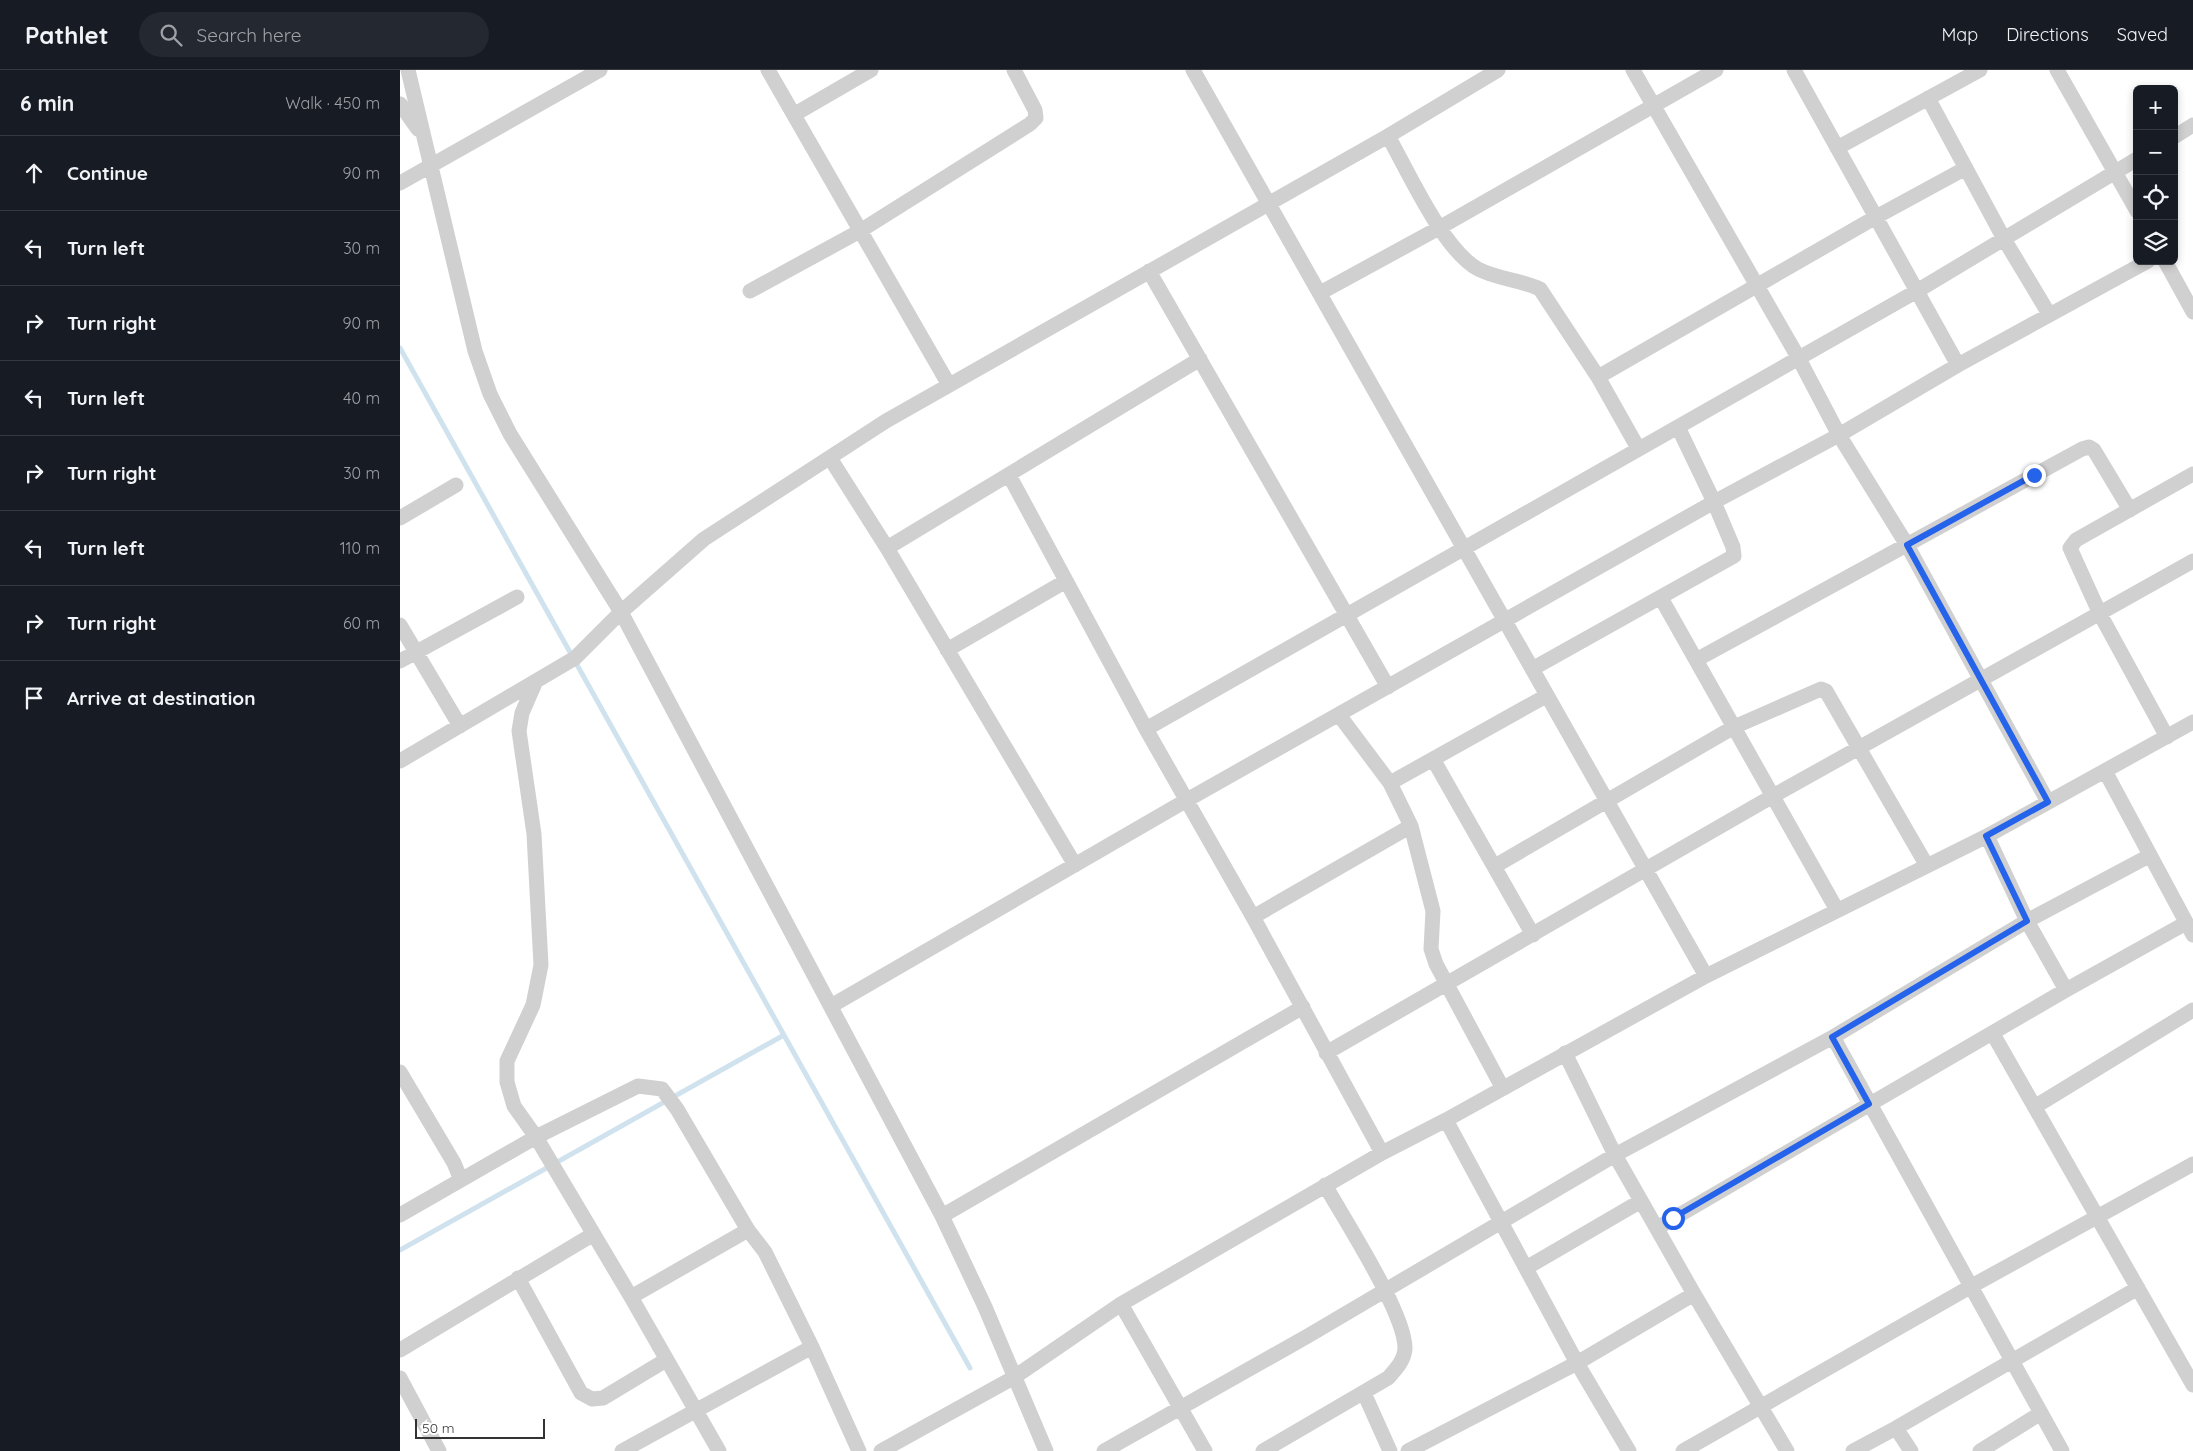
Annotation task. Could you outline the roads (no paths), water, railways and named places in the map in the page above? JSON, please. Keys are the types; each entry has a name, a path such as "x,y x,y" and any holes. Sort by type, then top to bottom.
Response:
{"street":[{"path":"408,70 422,137 431,164 475,351 490,394 510,434 621,612 942,1216 986,1308 1013,1378 1046,1451"},
{"path":"400,184 431,164 600,70"},
{"path":"768,70 950,385"},
{"path":"795,114 872,70"},
{"path":"750,291 860,231 1030,124 1036,118 1035,110 1014,70"},
{"path":"1193,70 1706,976"},
{"path":"400,761 570,661 621,612 704,539 830,458 950,385 1388,136 1475,76 1498,70"},
{"path":"1633,70 1798,357 1839,435 1907,545 2048,802"},
{"path":"1320,293 1439,228 1716,70"},
{"path":"1794,70 1958,365"},
{"path":"1838,148 1980,70"},
{"path":"2057,70 2133,204"},
{"path":"1928,98 2004,239 2049,314"},
{"path":"400,104 422,137"},
{"path":"2178,134 2193,125"},
{"path":"1388,136 1439,228 1468,262 1479,269 1529,284 1540,290 1598,377 1638,448"},
{"path":"1146,729 1917,291 2133,161"},
{"path":"1598,377 1876,217 1966,168"},
{"path":"831,1006 1187,800 1505,620 1714,502 1839,435 2049,314 2141,265"},
{"path":"2167,265 2193,312"},
{"path":"1149,271 1388,687"},
{"path":"887,548 1200,359"},
{"path":"1532,668 1734,556 1733,547 1714,502 1678,427"},
{"path":"1696,660 2089,447 2094,450 2130,510"},
{"path":"830,458 887,548 1075,865"},
{"path":"1009,474 1146,729 1253,917 1382,1153"},
{"path":"2167,737 2100,614 2070,548 2076,540 2193,474"},
{"path":"400,518 456,485"},
{"path":"1326,1053 1773,796 2193,561"},
{"path":"947,650 1066,581"},
{"path":"400,662 517,597"},
{"path":"1661,598 1838,910"},
{"path":"400,626 460,726"},
{"path":"536,681 522,713 519,731 534,834 542,964 533,1005 507,1061 507,1082 514,1106 536,1137 592,1235 631,1297 719,1451"},
{"path":"1495,866 1608,803 1734,727 1821,689 1826,691 1927,866"},
{"path":"1390,783 1546,696"},
{"path":"1339,715 1390,783 1411,826 1433,911 1431,949 1446,984 1502,1087"},
{"path":"881,1451 1013,1378 1121,1304 1382,1153 1446,1120 1502,1087 1706,976 1986,836 2193,722"},
{"path":"1433,759 1533,935"},
{"path":"1657,1228 2066,990 2190,929 2149,856 2105,771"},
{"path":"1253,917 1411,826"},
{"path":"1986,836 2027,921 2066,990"},
{"path":"1104,1451 1385,1290 1615,1155 1832,1037 2027,921 2149,856"},
{"path":"942,1216 1302,1007"},
{"path":"2036,1106 2193,1010"},
{"path":"1993,1034 2036,1106 2193,1385"},
{"path":"1832,1037 2062,1451"},
{"path":"1564,1053 1615,1155 1694,1294 1787,1451"},
{"path":"400,1072 461,1180"},
{"path":"400,1215 536,1137 638,1086 662,1089 677,1109 748,1230 765,1252 812,1347 859,1451"},
{"path":"1446,1120 1578,1363 1629,1451"},
{"path":"1683,1451 1970,1287 2193,1164"},
{"path":"1263,1451 1388,1378 1400,1365 1405,1351 1404,1337 1385,1290 1325,1185"},
{"path":"1526,1268 1641,1201"},
{"path":"631,1297 748,1230"},
{"path":"400,1350 592,1235"},
{"path":"518,1278 581,1393 592,1399 603,1398 666,1360"},
{"path":"1853,1451 2138,1288"},
{"path":"1408,1451 1578,1363 1694,1294"},
{"path":"1121,1304 1205,1451"},
{"path":"622,1451 812,1347"},
{"path":"400,1378 439,1451"},
{"path":"1364,1393 1390,1451"},
{"path":"1980,1451 2040,1413"},
{"path":"1896,1428 1911,1451"}],"waterway":[{"path":"400,348 970,1368"},
{"path":"400,1250 784,1035"}]}
